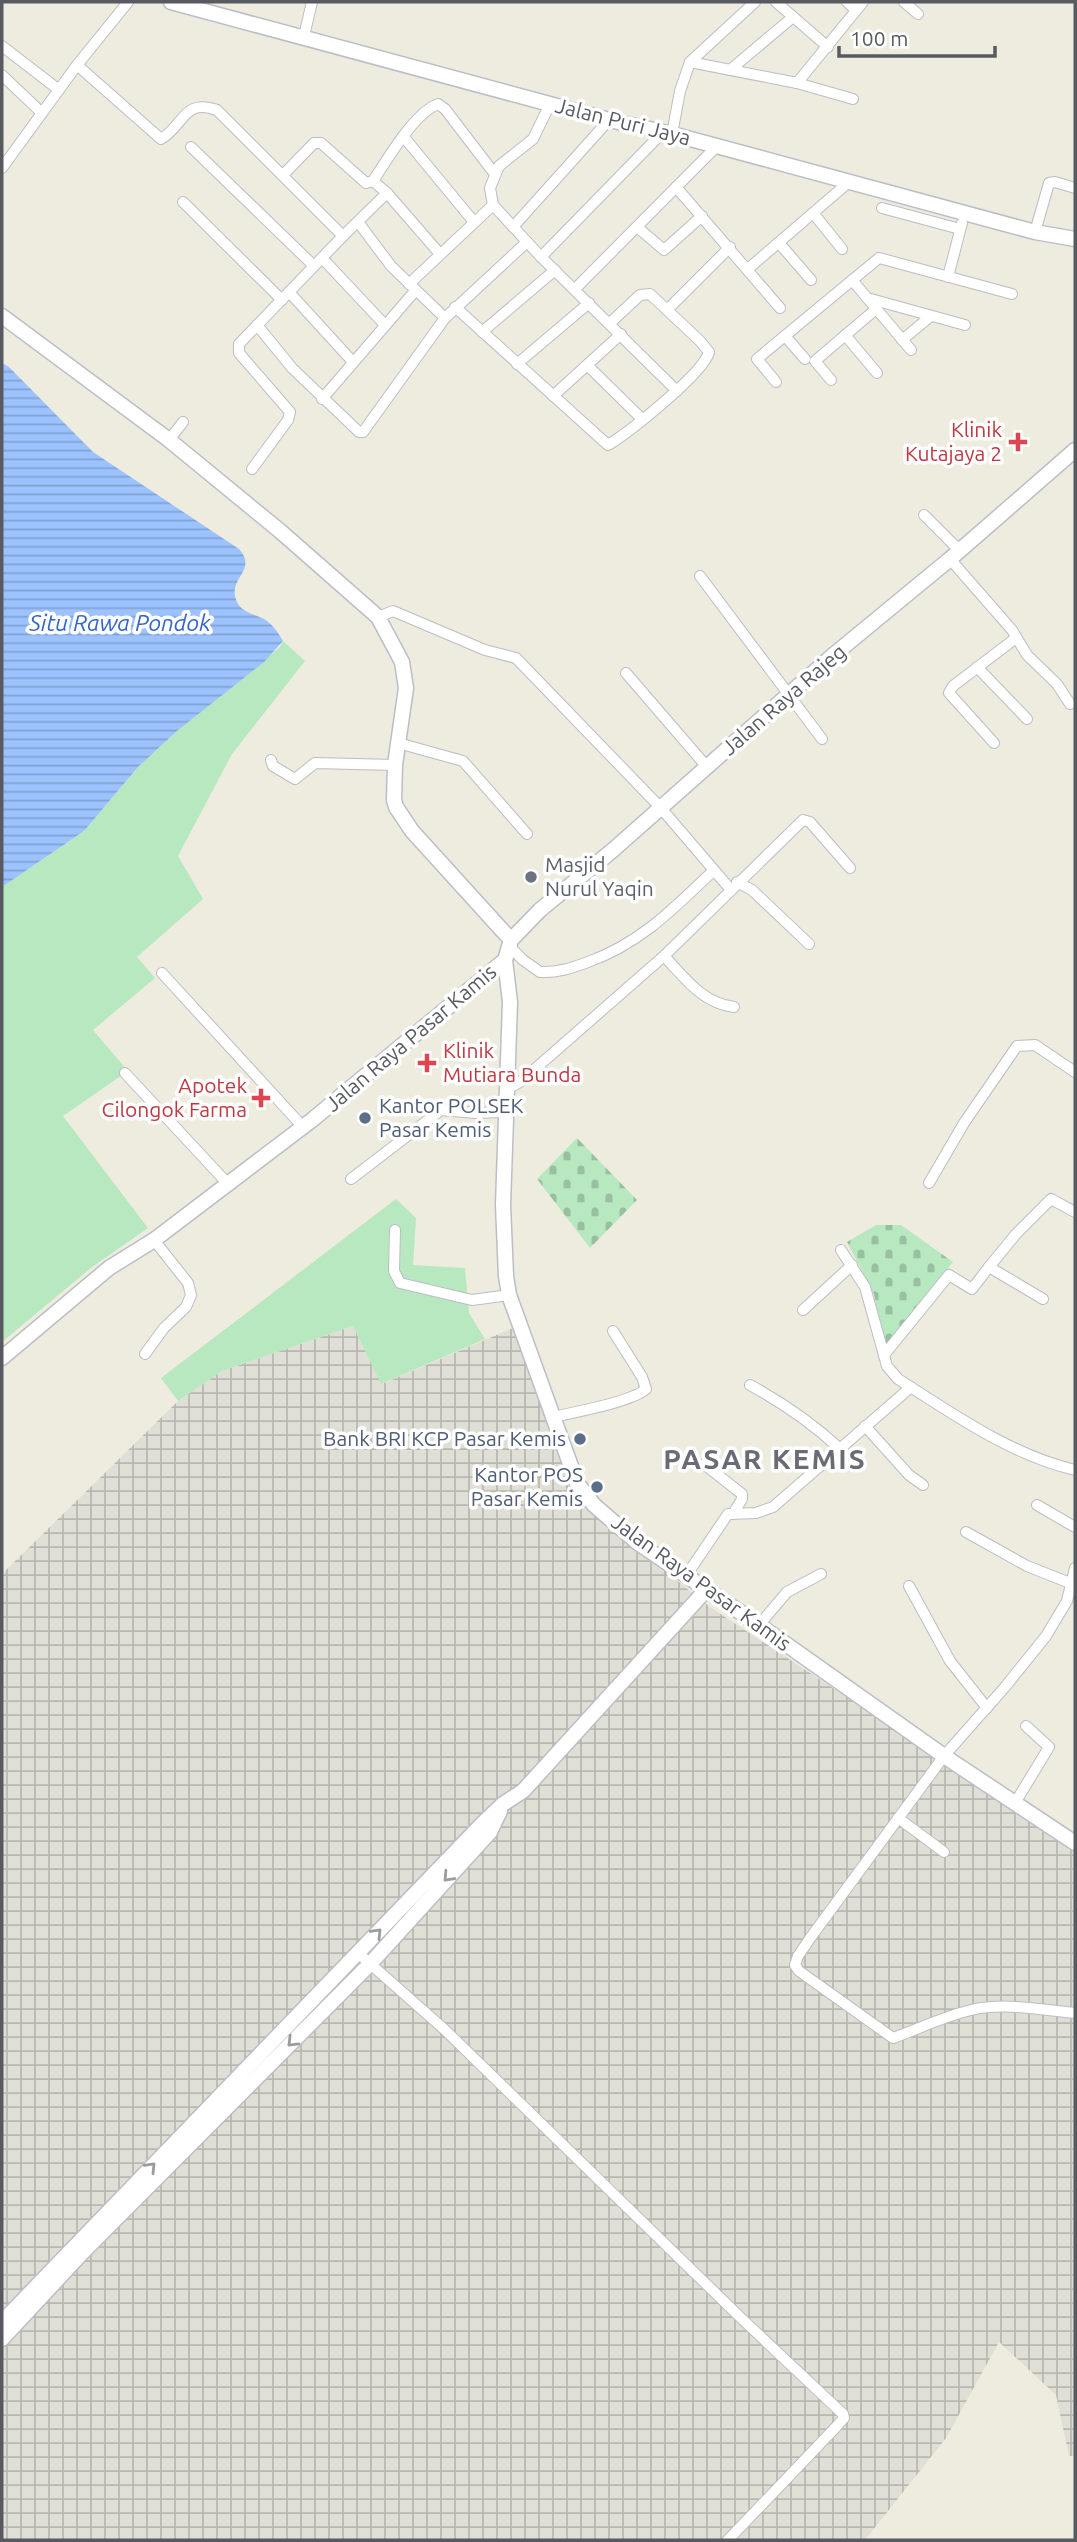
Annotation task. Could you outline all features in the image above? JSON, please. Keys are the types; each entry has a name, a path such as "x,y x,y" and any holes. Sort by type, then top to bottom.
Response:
{"street":[{"path":"2,168 77,65 128,2"},
{"name":"Jalan Puri Jaya","path":"171,2 305,30 550,104 609,120 670,129 717,146 1035,232 1075,239"},
{"path":"541,257 670,129 690,62 755,2"},
{"path":"776,2 828,47"},
{"path":"797,83 860,6 847,2"},
{"path":"904,2 918,14"},
{"path":"305,30 312,3"},
{"path":"730,70 793,17"},
{"path":"2,46 59,90"},
{"path":"690,62 797,83 853,100"},
{"path":"77,65 162,139 190,110 201,107 217,110 343,236"},
{"path":"2,75 42,113"},
{"path":"283,175 314,143 319,142 366,183 373,181 403,136 431,107 438,104 445,109 495,173"},
{"path":"550,104 533,139 502,161 495,173 490,188 493,205 541,257 677,391"},
{"path":"513,227 609,120"},
{"path":"403,136 474,222"},
{"path":"575,289 717,146"},
{"path":"191,147 314,266"},
{"path":"373,181 387,193 440,254"},
{"path":"749,268 849,181"},
{"path":"1035,232 1046,186 1051,182 1075,188"},
{"path":"676,187 749,268 780,308"},
{"path":"253,469 288,419 290,412 239,353 239,344 387,193"},
{"path":"183,202 286,296 353,362"},
{"path":"322,398 385,325 440,254 493,205"},
{"path":"882,208 960,229"},
{"path":"813,213 842,249"},
{"path":"948,277 965,213"},
{"path":"637,227 666,250 702,216"},
{"path":"358,222 391,266 445,318"},
{"path":"257,325 292,368 362,432 445,318 527,242"},
{"path":"779,243 811,280"},
{"path":"667,310 730,247"},
{"path":"322,258 385,325"},
{"path":"776,382 757,359 879,258 1012,294"},
{"path":"482,332 555,270"},
{"path":"852,281 911,350"},
{"path":"455,307 606,444 619,438 677,391 707,360 709,352 653,296 642,293 610,323"},
{"path":"867,298 965,325"},
{"path":"517,363 589,303"},
{"path":"831,380 815,360 876,309"},
{"path":"2,316 169,440 379,617 404,666 405,695 395,765 394,800 402,818 523,960 540,972 568,969 614,951 650,930 714,870"},
{"path":"902,340 931,316"},
{"path":"553,396 621,334"},
{"path":"845,335 877,373"},
{"path":"786,336 805,359"},
{"path":"587,365 642,419"},
{"path":"169,440 183,422"},
{"name":"Jalan Raya Rajeg","path":"509,942 540,910 613,850 787,695 956,554 1075,450"},
{"path":"924,515 954,545 956,554 1027,655 1057,684 1070,704"},
{"path":"700,576 822,739"},
{"path":"379,617 393,611 485,650 516,658 660,807 714,870 734,886 752,890 809,944"},
{"path":"994,743 949,693 953,686 1016,638"},
{"path":"977,667 1027,719"},
{"path":"626,673 707,767"},
{"path":"398,743 463,761 527,834"},
{"path":"271,760 273,766 295,779 314,763 395,765"},
{"path":"507,1090 594,1019 664,956 805,820 810,822 850,868"},
{"path":"505,960 509,942"},
{"path":"664,956 700,994 719,1005 734,1007"},
{"name":"Jalan Raya Pasar Kamis","path":"505,960 510,1002 504,1112 503,1205 506,1276 509,1295 577,1483 584,1494 638,1543 944,1756 1075,1843"},
{"name":"Jalan Raya Pasar Kamis","path":"2,1358 109,1268 154,1240 303,1127 505,960"},
{"path":"162,973 303,1127"},
{"path":"929,1183 964,1123 1017,1046 1035,1045 1075,1072"},
{"path":"125,1073 228,1184"},
{"path":"351,1179 441,1110 504,1112"},
{"path":"884,1355 949,1275 972,1289 1016,1234 1051,1199 1075,1212"},
{"path":"395,1230 394,1271 400,1283 472,1300 509,1295"},
{"path":"145,1354 164,1328 186,1307 191,1295 188,1283 154,1240"},
{"path":"841,1250 865,1287 891,1372 911,1387 1003,1442 1075,1470"},
{"path":"803,1310 852,1265"},
{"path":"989,1268 1043,1299"},
{"path":"553,1417 619,1400 646,1389 642,1377 613,1332"},
{"path":"750,1385 811,1422 839,1448"},
{"path":"686,1576 728,1514 756,1513 773,1507 911,1387"},
{"path":"865,1426 909,1475 923,1485"},
{"path":"704,1464 741,1494 742,1499 733,1514"},
{"path":"1037,1505 1075,1527"},
{"path":"966,1532 1027,1566 1073,1584"},
{"path":"1075,1568 1073,1584 1066,1601 1046,1636 944,1756 798,1956 795,1965 799,1971 893,2038 970,2010 1010,2007 1075,2013"},
{"path":"759,1625 787,1592 821,1574"},
{"path":"909,1586 950,1661 987,1708"},
{"path":"228,2097 358,1953 503,1804 523,1791 706,1590"},
{"path":"1015,1803 1049,1747 1026,1726"},
{"path":"2,2339 7,2322 78,2249 228,2097 369,1965 490,1832 503,1804"},
{"path":"898,1818 944,1852"},
{"path":"358,1953 450,2035 843,2414 844,2418 836,2427 728,2540"}],"shaded area":[{"path":"353,1326 382,1384 513,1328 584,1506 710,1607 1075,1848 1075,2456 1069,2456 1056,2395 999,2342 946,2438 865,2540 2,2540 2,1574 178,1401 222,1371"}],"green space":[{"path":"283,641 305,661 232,754 178,856 203,899 137,957 155,978 93,1030 128,1071 63,1116 148,1228 92,1267 2,1342 2,887 84,831 138,767 177,731 279,648"},
{"path":"577,1138 637,1200 590,1248 537,1179"},
{"path":"396,1199 416,1218 413,1265 465,1268 469,1313 485,1339 381,1384 353,1326 222,1371 178,1401 161,1378"},
{"path":"876,1225 901,1225 953,1262 885,1350 874,1294 847,1242"}],"water":[{"name":"Situ Rawa Pondok","path":"2,363 93,452 239,549 244,556 245,568 236,583 237,601 246,611 270,623 283,641 264,662 177,731 138,767 84,831 2,887"}],"place":[{"name":"Klinik Kutajaya 2","path":"1018,442"},
{"name":"Masjid Nurul Yaqin","path":"531,877"},
{"name":"Klinik Mutiara Bunda","path":"427,1063"},
{"name":"Apotek Cilongok Farma","path":"261,1098"},
{"name":"Kantor POLSEK Pasar Kemis","path":"365,1118"},
{"name":"Bank BRI KCP Pasar Kemis","path":"580,1439"},
{"name":"Kantor POS Pasar Kemis","path":"597,1487"}],"district":[{"name":"PASAR KEMIS","path":"765,1459"}]}
